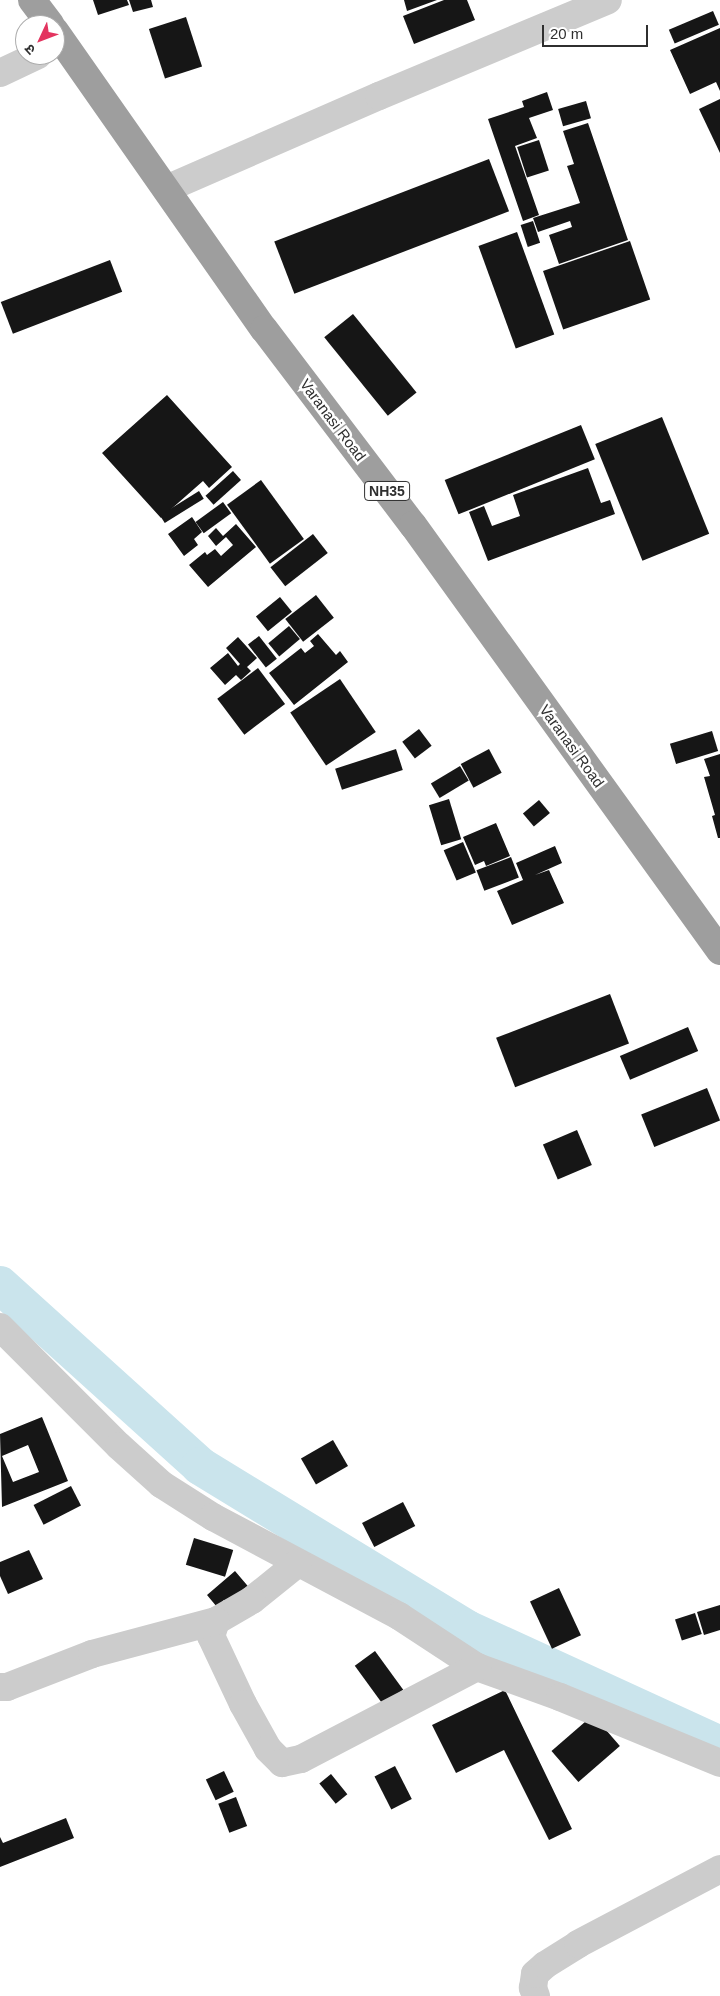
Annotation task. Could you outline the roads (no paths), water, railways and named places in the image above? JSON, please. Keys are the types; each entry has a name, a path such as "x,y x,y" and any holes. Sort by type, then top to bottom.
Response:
{"highway":[{"name":"Varanasi Road","path":"32,0 42,15"},
{"name":"Varanasi Road","path":"65,49 264,329 413,526 720,951"}],"street":[{"path":"166,189 441,69 608,0"},
{"path":"0,73 17,65"},
{"path":"0,1327 119,1446 161,1484 213,1517 399,1616 477,1667 560,1696 720,1763"},
{"path":"0,1687 7,1687 92,1654 216,1621 252,1600 298,1562"},
{"path":"216,1621 211,1636 264,1741 282,1763 301,1759 477,1667"},
{"path":"536,1996 534,1988 535,1974 545,1965 578,1944 720,1869"}],"waterway":[{"path":"0,1285 200,1466 467,1629 720,1745"}]}
